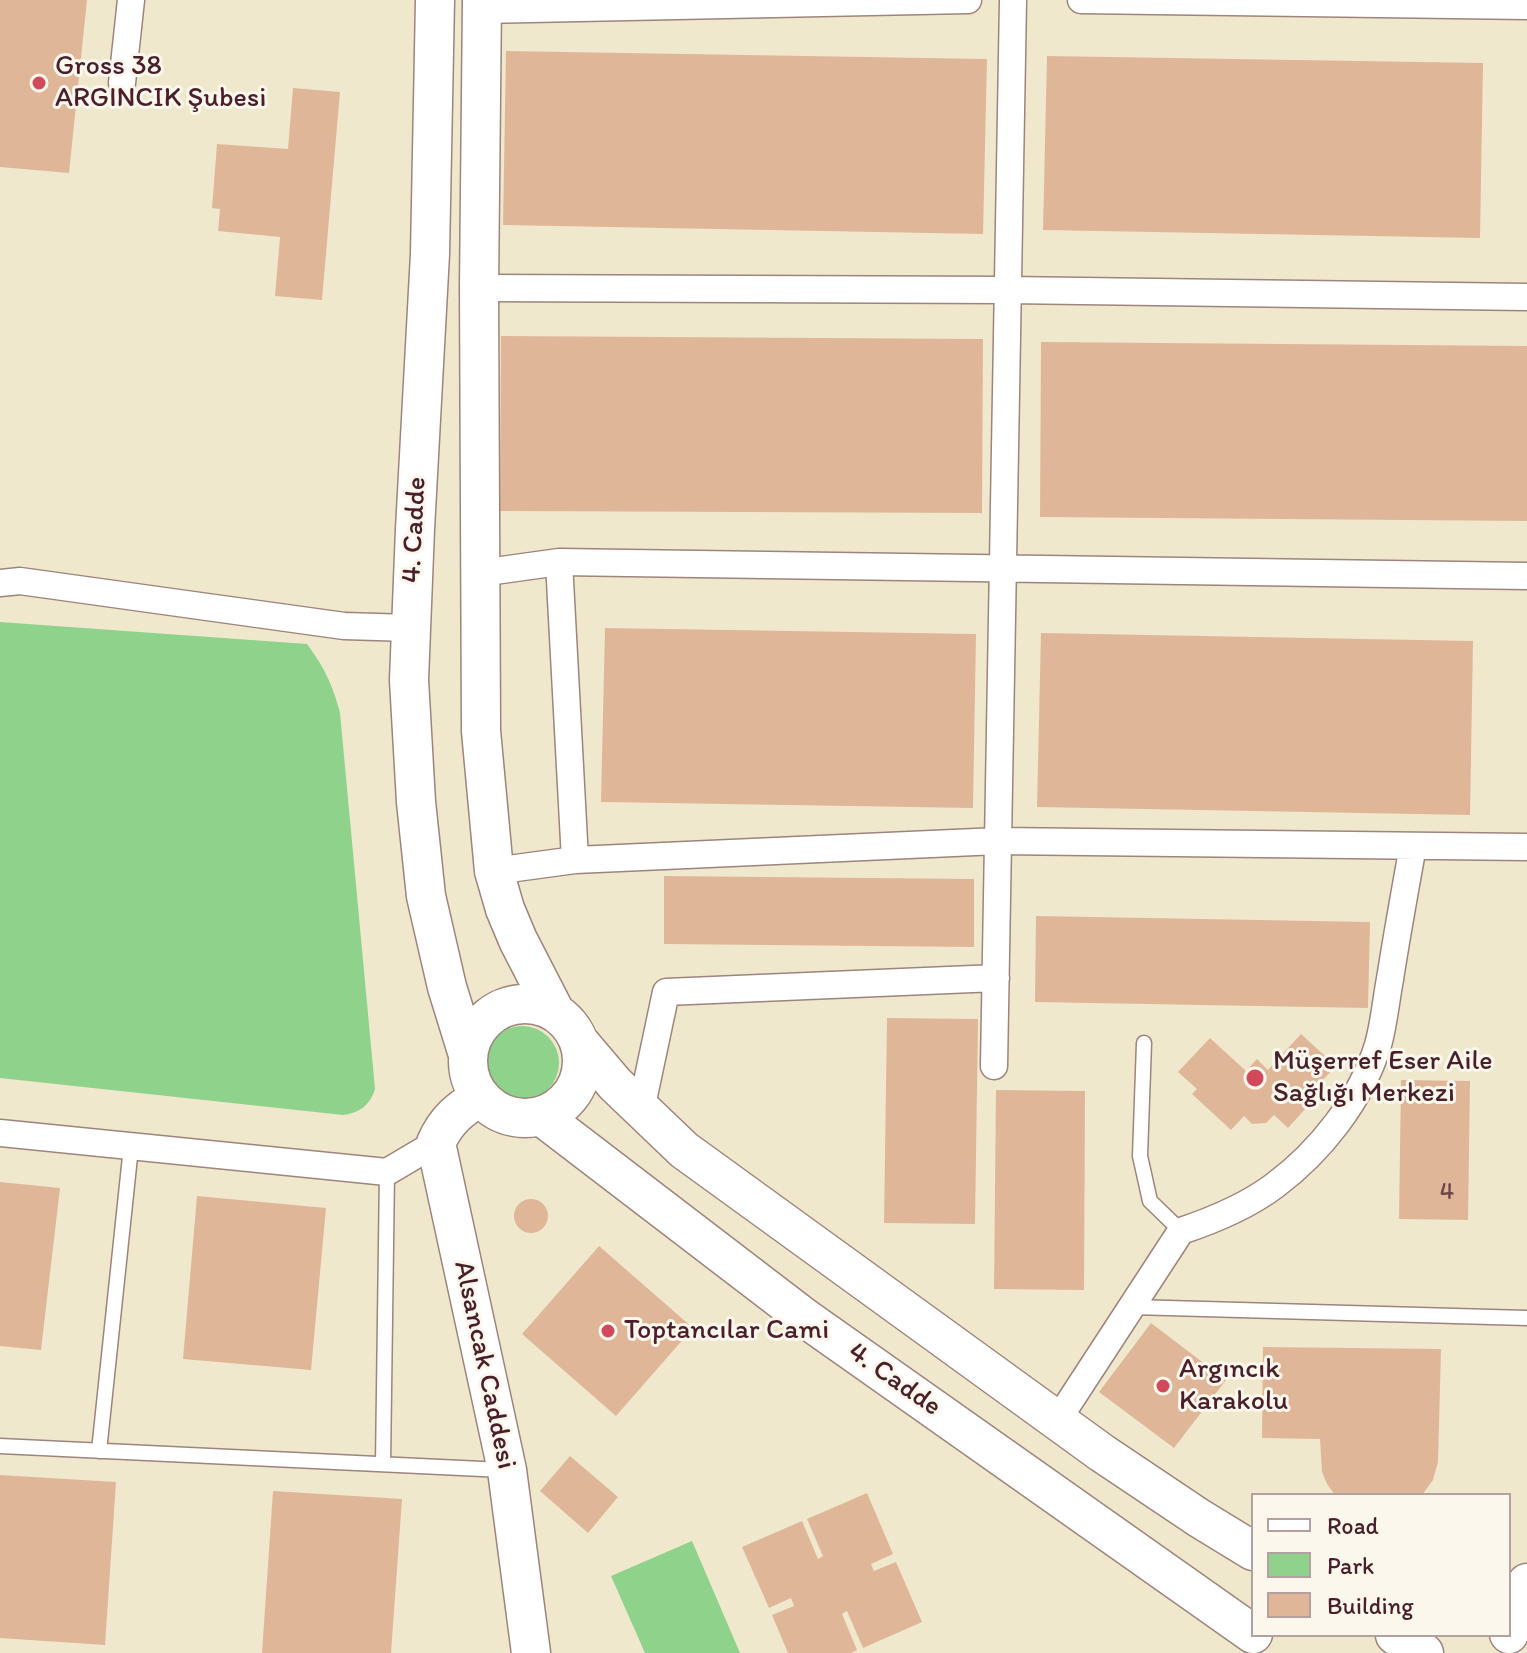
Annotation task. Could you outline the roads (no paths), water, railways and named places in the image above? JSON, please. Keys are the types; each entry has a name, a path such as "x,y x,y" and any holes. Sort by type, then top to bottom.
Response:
{"main road":[{"name":"4. Cadde","path":"435,0 430,254 409,680 426,896 447,987 468,1055"},
{"path":"482,5 479,288 481,731 494,871 518,940 554,1010"},
{"path":"581,1044 583,1067 576,1089 561,1106 541,1116 518,1119 497,1112 480,1097 469,1077 468,1055 474,1033 489,1015 509,1005 532,1003 554,1010 571,1024 581,1044 615,1084 684,1150 1102,1453 1251,1550"},
{"path":"436,1143 450,1118 480,1097"},
{"name":"4. Cadde","path":"541,1116 805,1318 1251,1632"},
{"name":"Alsancak Caddesi","path":"436,1143 507,1470 531,1653"},
{"path":"1511,1628 1527,1583"},
{"name":"4. Cadde","path":"1258,1637 1280,1653"},
{"path":"1398,1637 1424,1653"}],"street":[{"path":"122,83 131,0"},
{"path":"482,5 968,0"},
{"path":"994,1066 1013,0"},
{"path":"1081,0 1527,6"},
{"path":"479,288 1007,290 1527,297"},
{"path":"480,573 559,562 1527,576"},
{"path":"559,562 575,860"},
{"path":"0,583 20,581 344,626 410,628"},
{"path":"494,871 575,860 998,841 1527,847"},
{"path":"1057,1421 1181,1231 1214,1220 1274,1186 1326,1137 1347,1108 1378,1044 1413,846"},
{"path":"641,1110 666,992 996,978"},
{"path":"0,1133 387,1172 436,1143"}],"lane":[{"path":"1144,1043 1140,1156 1150,1201 1181,1231"},
{"path":"99,1451 131,1147"},
{"path":"383,1464 387,1172"},
{"path":"1132,1307 1527,1318"},
{"path":"0,1446 507,1470"}],"place":[{"name":"Gross 38 ARGINCIK Şubesi","path":"39,83"},
{"name":"Müşerref Eser Aile Sağlığı Merkezi","path":"1255,1078"},
{"name":"Toptancılar Cami","path":"608,1331"},
{"name":"Argıncık Karakolu","path":"1163,1386"}]}
